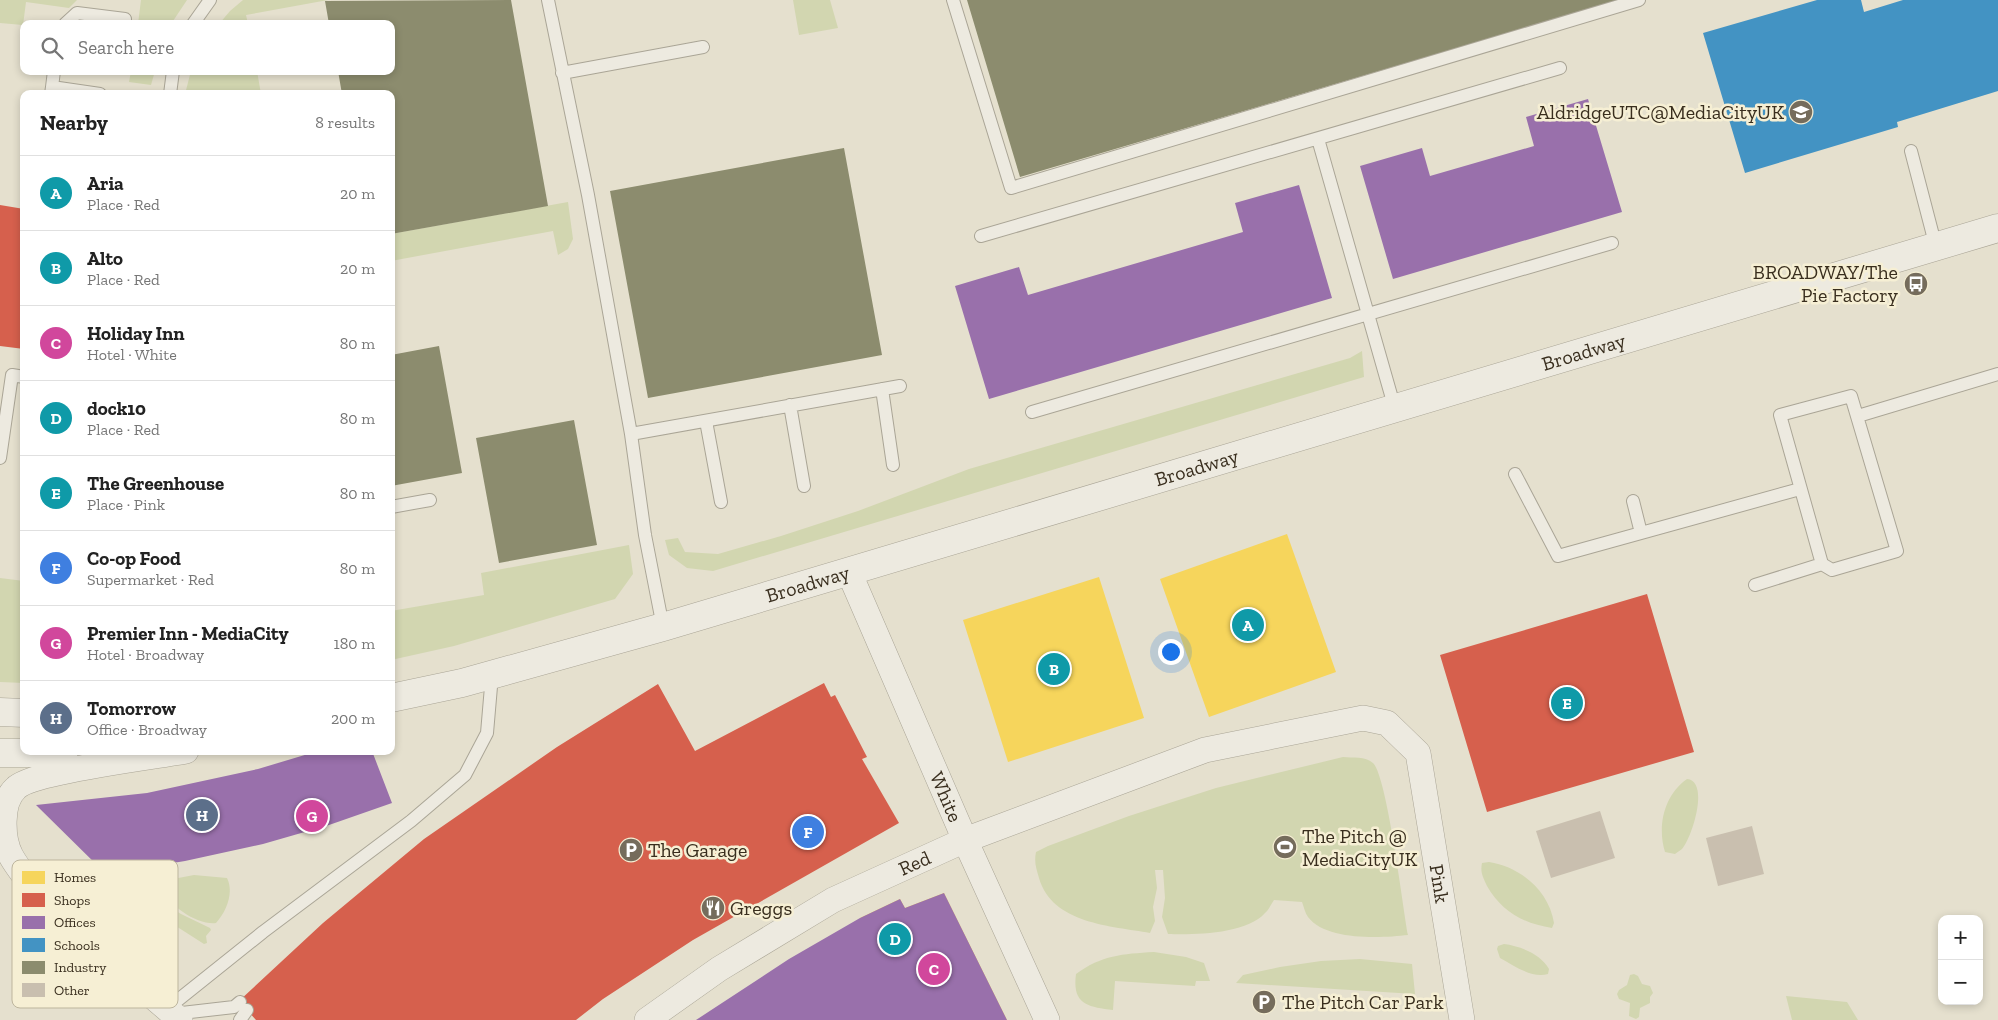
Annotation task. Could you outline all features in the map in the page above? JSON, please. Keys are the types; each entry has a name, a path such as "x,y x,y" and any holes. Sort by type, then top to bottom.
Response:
{"street":[{"name":"Broadway","path":"395,697 462,683 663,627 1998,228"},
{"name":"White","path":"849,572 965,840 1048,1020"},
{"path":"0,712 20,713"},
{"name":"Red","path":"647,1020 719,969 833,900 965,840 1205,750 1363,718"},
{"name":"Pink","path":"1363,718 1387,723 1418,753 1462,1020"},
{"path":"0,753 20,753"},
{"path":"4,856 3,825 9,797 15,788 30,779 163,755"}],"lane":[{"path":"196,20 210,0"},
{"path":"548,0 588,195 631,434 645,535 663,627"},
{"path":"953,0 1011,188 1639,0"},
{"path":"69,20 77,13 125,19"},
{"path":"562,73 703,47"},
{"path":"981,236 1560,68"},
{"path":"52,90 54,75"},
{"path":"171,90 172,75"},
{"path":"1318,139 1395,409"},
{"path":"1911,151 1936,247"},
{"path":"1032,412 1612,243"},
{"path":"1858,416 1998,374"},
{"path":"0,458 12,375 20,376"},
{"path":"631,434 900,386"},
{"path":"882,389 892,465"},
{"path":"1851,396 1897,551 1832,570 1822,564 1800,489 1780,415 1851,396"},
{"path":"790,405 804,486"},
{"path":"706,421 721,502"},
{"path":"1515,474 1558,556 1800,489"},
{"path":"395,506 430,500"},
{"path":"1633,501 1641,533"},
{"path":"1755,585 1822,564"},
{"path":"174,1014 263,932 411,821 465,776 486,733 492,675"},
{"path":"174,1014 234,1007 243,1011"}],"green space":[{"path":"0,0 77,0 69,8 26,2 24,20 20,20 20,25 0,23"},
{"path":"141,0 187,0 174,20 138,20"},
{"path":"243,0 328,0 246,15 247,20 222,20"},
{"path":"793,0 830,0 838,28 799,35"},
{"path":"130,75 154,75 151,85 129,82"},
{"path":"190,75 258,75 260,90 186,90"},
{"path":"568,202 573,239 568,249 558,255 553,231 395,260 395,233"},
{"path":"1362,351 1364,377 713,571 687,568 669,555 665,540 678,538 685,552 718,554 858,511 969,469 1350,358"},
{"path":"629,545 633,574 615,599 454,646 395,659 395,610 484,595 481,573"},
{"path":"0,578 20,580 20,683 0,682"},
{"path":"1343,757 1363,758 1370,761 1378,773 1389,816 1408,935 1369,937 1340,934 1316,925 1308,917 1302,902 1274,900 1266,912 1257,920 1246,925 1220,932 1168,934 1162,917 1165,898 1163,870 1155,870 1157,888 1153,907 1155,921 1150,933 1102,925 1070,914 1056,905 1046,893 1039,878 1035,859 1036,852 1048,846 1129,816 1216,788"},
{"path":"1687,779 1694,782 1697,789 1697,811 1694,823 1682,849 1675,854 1665,852 1662,832 1664,812 1673,794"},
{"path":"1489,862 1512,869 1532,882 1540,891 1551,911 1554,923 1552,928 1523,920 1499,903 1482,875 1482,863"},
{"path":"194,875 227,878 230,889 228,901 216,923 199,920 178,908 178,878"},
{"path":"178,912 210,928 211,930 206,936 207,943 204,944 178,927"},
{"path":"1504,944 1523,949 1541,959 1549,969 1548,974 1536,975 1529,973 1500,958 1497,949 1498,946"},
{"path":"1154,952 1186,957 1204,963 1210,981 1196,981 1195,986 1115,981 1113,1010 1089,1005 1079,998 1075,984 1076,974 1104,959"},
{"path":"1360,959 1412,964 1415,994 1236,983 1243,975 1280,967 1321,961"},
{"path":"1630,975 1638,976 1642,984 1650,986 1653,993 1650,997 1650,1003 1640,1008 1639,1017 1636,1019 1629,1016 1630,1003 1619,999 1617,994 1619,990 1627,985"},
{"path":"1786,996 1847,1002 1858,1020 1792,1020"}],"building: Homes":[{"path":"1287,534 1336,672 1209,717 1160,579"},
{"path":"1099,577 1144,718 1008,762 963,620"},
{"path":"944,893 1007,1020 913,1020 860,918 900,899 905,908"}],"building: Shops":[{"path":"0,205 20,208 20,348 0,346"},
{"path":"1647,594 1694,752 1487,812 1440,655"},
{"name":"The Garage","path":"824,683 831,697 835,695 867,757 862,759 899,823 693,940 603,999 576,1020 256,1020 239,1001 323,923 424,839 557,747 658,684 695,751"}],"building: Offices":[{"path":"1588,99 1622,212 1393,279 1360,166 1422,148 1430,176 1534,146 1526,117"},
{"path":"1299,185 1332,298 989,399 955,286 1019,267 1028,295 1243,232 1235,203"},
{"path":"305,755 374,755 392,803 329,825 263,844 178,862 178,860 92,860 36,805 147,793 258,769"},
{"path":"944,893 1007,1020 696,1020 789,959 860,918 900,899 905,908"}],"building: Schools":[{"path":"1817,0 1861,0 1864,12 1903,0 1998,0 1998,91 1897,122 1898,127 1745,173 1703,33"}],"building: Industry":[{"path":"511,0 548,206 395,233 395,90 341,90 339,75 395,75 395,20 328,20 325,1"},
{"path":"967,0 1620,0 1020,177"},
{"path":"844,148 882,355 648,398 610,191"},
{"path":"439,346 462,473 395,485 395,354"},
{"path":"574,420 597,545 499,563 476,438"}],"building: Other":[{"path":"1600,811 1615,858 1551,878 1536,831"},
{"path":"1752,826 1764,874 1718,886 1706,838"}],"place":[{"name":"AldridgeUTC@MediaCityUK","path":"1801,112"},
{"name":"BROADWAY/The Pie Factory","path":"1916,284"},
{"name":"Aria","path":"1248,625"},
{"name":"Alto","path":"1054,669"},
{"name":"The Greenhouse","path":"1567,703"},
{"name":"Tomorrow","path":"202,815"},
{"name":"Premier Inn - MediaCity","path":"312,816"},
{"name":"Co-op Food","path":"808,832"},
{"name":"The Pitch @ MediaCityUK","path":"1285,847"},
{"name":"The Garage","path":"631,850"},
{"name":"Greggs","path":"713,908"},
{"name":"dock10","path":"895,939"},
{"name":"Holiday Inn","path":"934,969"},
{"name":"The Pitch Car Park","path":"1264,1002"}]}
